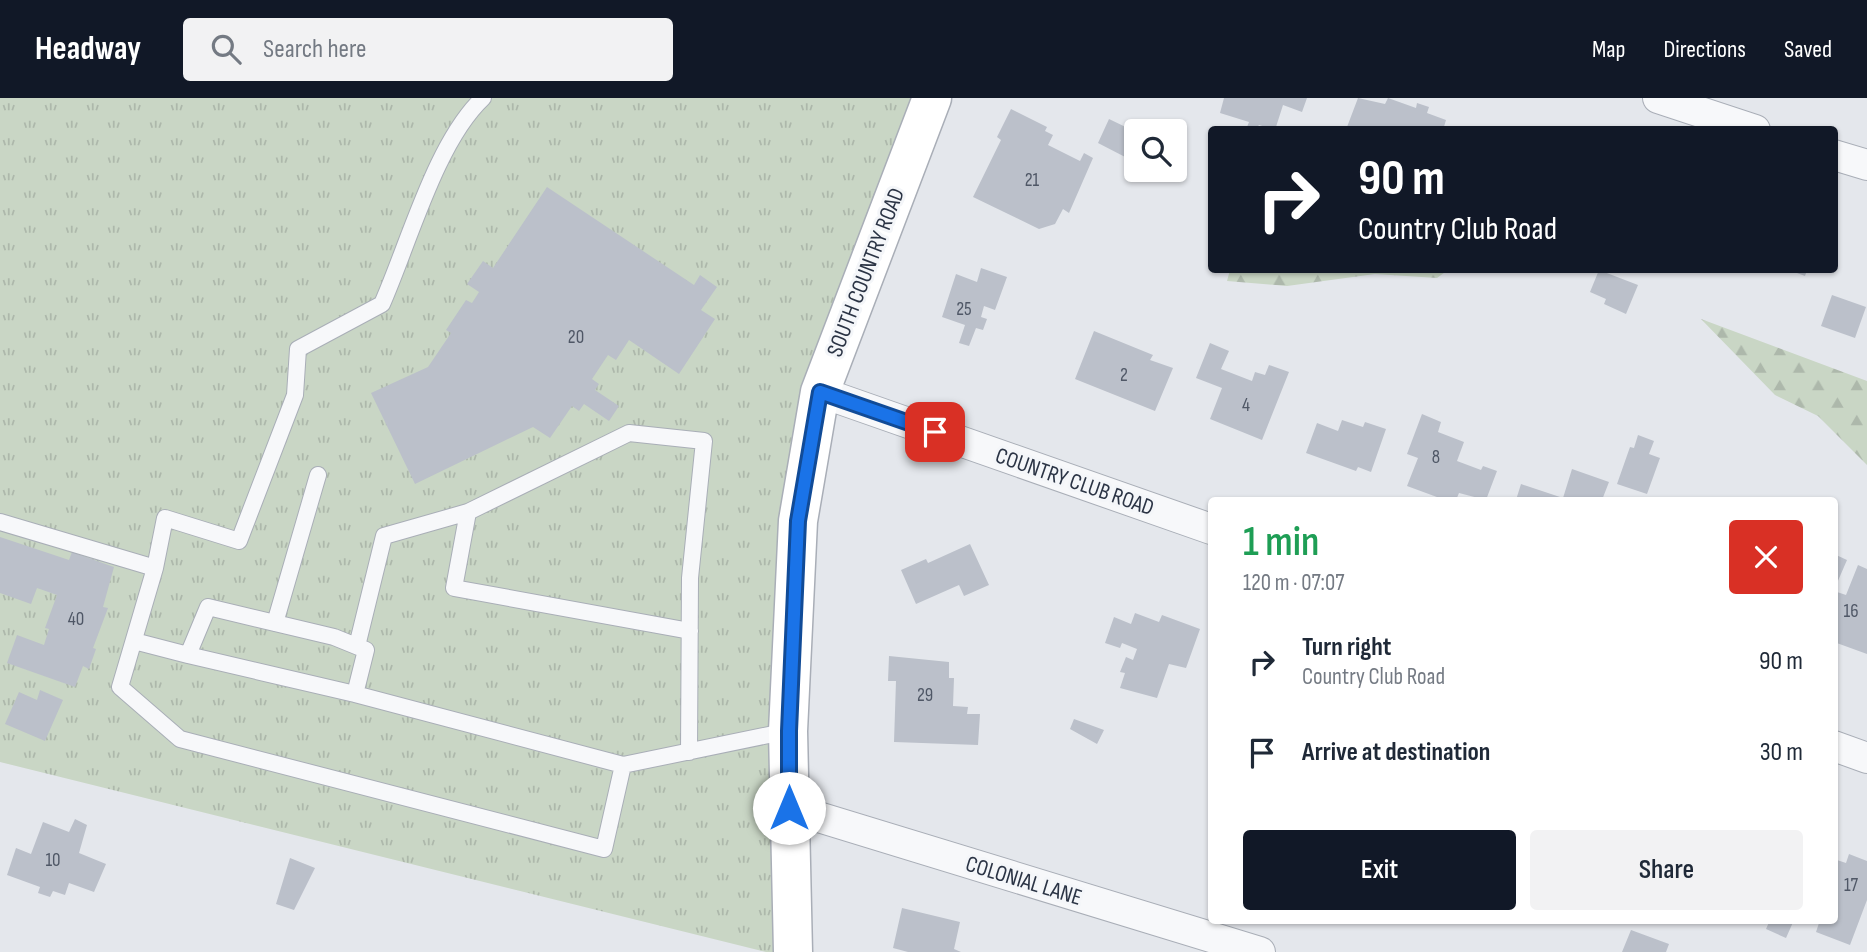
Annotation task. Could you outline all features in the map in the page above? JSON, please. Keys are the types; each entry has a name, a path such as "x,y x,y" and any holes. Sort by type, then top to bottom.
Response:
{"main road":[{"name":"SOUTH COUNTRY ROAD","path":"793,952 789,731 798,521 820,392 932,98"}],"street":[{"path":"1658,98 1743,126"},
{"path":"1838,156 1867,166"},
{"name":"COUNTRY CLUB ROAD","path":"820,392 1208,528"},
{"path":"1838,747 1867,758"},
{"name":"COLONIAL LANE","path":"789,808 1260,952"}],"lane":[{"path":"483,98 467,113 426,193 382,304 298,349 295,395 239,541 166,518 155,568 120,687 180,738 604,849 623,765"},
{"path":"357,646 383,536 468,512 629,433 704,441 690,578 689,752"},
{"path":"275,623 317,475"},
{"path":"468,512 454,588 690,631"},
{"path":"0,522 155,568"},
{"path":"188,655 208,607 334,637 366,650 355,694"},
{"path":"134,641 355,694 623,765 789,731"}],"green space":[{"path":"0,98 932,98 820,392 793,952 766,952 0,762"},
{"path":"1229,273 1444,273 1437,278 1375,274 1287,286 1227,281"},
{"path":"1701,319 1867,381 1867,465 1818,416 1775,395"}],"building":[{"path":"1224,98 1307,98 1302,112 1283,105 1276,126 1247,126 1249,122 1220,113"},
{"path":"1358,98 1385,104 1388,98 1416,108 1417,103 1429,107 1427,113 1446,120 1444,126 1347,126"},
{"path":"1011,109 1047,127 1045,131 1053,135 1048,145 1080,161 1084,153 1093,158 1069,213 1063,209 1055,224 1039,229 973,197 1001,140 997,137"},
{"path":"1109,119 1124,126 1124,156 1098,143"},
{"path":"547,187 694,285 700,275 717,287 701,310 715,319 679,374 629,340 616,360 608,355 592,379 599,384 595,390 619,406 609,421 584,404 579,411 572,406 550,438 533,427 415,484 371,393 428,367 451,333 446,330 466,300 472,303 479,292 467,284 483,261 493,268"},
{"path":"981,268 1007,277 995,310 984,306 981,317 987,319 983,330 976,328 969,346 959,343 965,325 942,317 956,274 977,282"},
{"path":"1598,273 1607,273 1638,285 1626,314 1604,304 1606,299 1590,292"},
{"path":"1832,295 1866,307 1855,338 1821,326"},
{"path":"1094,331 1153,355 1150,360 1173,368 1155,411 1075,379"},
{"path":"1210,343 1229,351 1221,369 1252,381 1255,372 1265,375 1269,365 1289,372 1262,440 1210,419 1222,388 1196,378"},
{"path":"1422,414 1441,422 1438,432 1464,442 1457,461 1481,470 1483,466 1497,471 1487,497 1459,493 1457,497 1437,497 1407,486 1418,458 1407,454"},
{"path":"1342,420 1363,427 1365,422 1386,429 1371,472 1358,467 1356,471 1306,453 1317,423 1338,431"},
{"path":"1638,435 1654,441 1649,454 1660,458 1647,494 1617,484 1630,447 1634,448"},
{"path":"1572,469 1609,482 1603,497 1563,497"},
{"path":"1521,484 1560,497 1517,497"},
{"path":"0,537 69,560 72,552 114,567 103,607 108,608 93,648 96,649 89,669 83,666 75,687 7,663 17,635 44,645 49,629 45,628 57,595 37,588 31,604 0,593"},
{"path":"970,544 989,585 964,596 959,585 916,604 901,570 926,559 928,563"},
{"path":"1838,556 1847,560 1838,581"},
{"path":"1858,565 1867,569 1867,654 1838,643 1838,592 1846,595"},
{"path":"1135,613 1159,622 1162,615 1200,629 1186,668 1169,664 1157,698 1120,688 1125,673 1120,672 1126,657 1133,660 1137,649 1122,643 1120,648 1105,643 1114,617 1131,624"},
{"path":"889,656 949,662 949,678 954,678 953,706 968,707 967,714 980,714 978,745 894,742 896,681 888,681"},
{"path":"40,690 63,700 45,741 5,724 19,692 37,700"},
{"path":"1074,719 1104,730 1097,744 1070,729"},
{"path":"75,819 87,825 79,853 106,864 94,892 69,883 65,895 53,891 50,897 38,893 40,887 7,875 16,848 31,854 43,822 69,832"},
{"path":"1849,854 1867,861 1867,900 1850,945 1816,932 1819,924 1838,924 1838,860 1846,863"},
{"path":"290,858 315,868 294,910 276,904"},
{"path":"902,908 960,922 954,949 961,952 908,952 893,948"},
{"path":"1768,924 1792,924 1786,938 1766,929"},
{"path":"1631,930 1669,944 1666,952 1622,952"}],"route":[{"path":"789,808 789,731 798,521 820,392 935,432"}]}
